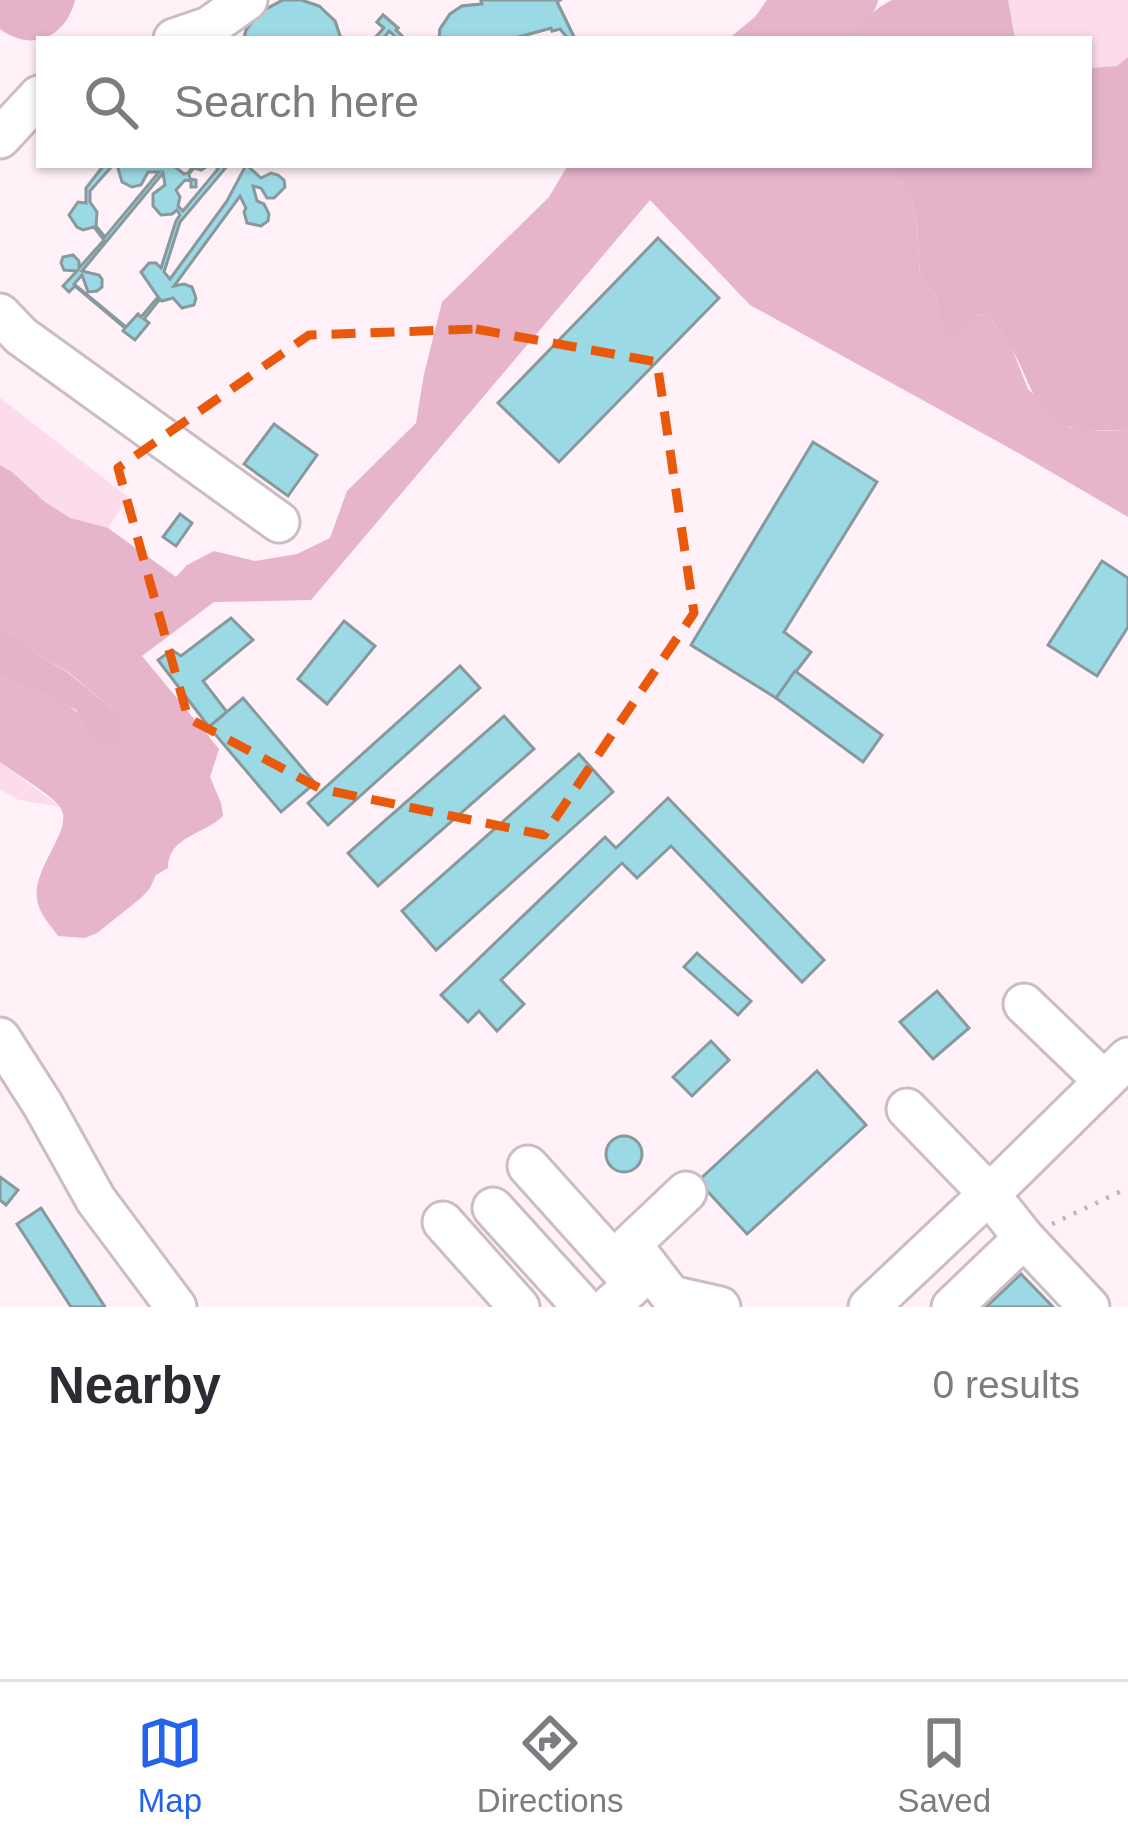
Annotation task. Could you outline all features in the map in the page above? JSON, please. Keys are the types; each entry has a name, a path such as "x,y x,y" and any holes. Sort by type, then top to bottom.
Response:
{"street":[{"path":"183,36 209,27 247,0"},
{"path":"0,138 36,99"},
{"path":"0,314 21,336 279,522"},
{"path":"869,1307 1119,1073 1024,1004"},
{"path":"0,1038 96,1201 176,1307"},
{"path":"907,1109 1089,1307"},
{"path":"528,1166 634,1284 609,1307"},
{"path":"686,1192 631,1244 671,1296 720,1307"},
{"path":"493,1208 583,1307"},
{"path":"442,1222 519,1307"},
{"path":"952,1307 1024,1238"}],"path":[{"path":"1024,1238 1128,1188"}],"highlighted area":[{"path":"476,329 657,362 694,613 544,835 321,789 188,718 118,468 309,335"}],"shaded area":[{"path":"0,0 75,0 64,24 48,36 24,40 0,29"},
{"path":"767,0 878,0 861,36 732,36"},
{"path":"892,0 1008,0 1014,36 861,36 870,15"},
{"path":"1008,0 1128,0 1128,57 1117,66 1092,68 1092,36 1014,36"},
{"path":"1128,57 1128,430 1085,430 1058,421 1040,404 1008,342 988,315 977,314 964,333 954,337 944,331 936,297 920,276 910,192 890,168 1092,168 1092,68 1117,66"},
{"path":"566,168 891,168 910,191 920,276 939,308 968,321 977,314 988,315 1011,346 1028,389 1069,427 1128,430 1128,517 750,305 650,200 311,600 214,602 142,656 219,749 210,777 223,816 180,842 168,868 156,875 141,898 97,933 85,938 58,936 39,908 37,891 63,816 49,796 0,762 0,677 57,699 84,720 115,711 67,671 0,626 0,465 70,518 108,528 176,577 187,565 214,551 255,561 297,554 330,538 347,491 416,423 442,302 549,197"},
{"path":"0,398 128,497 108,528 60,514 0,465"},
{"path":"0,626 115,711 121,723 120,737 111,746 98,745 76,710 0,677"},
{"path":"0,762 60,807 19,800 0,790"}],"building":[{"path":"283,0 301,0 319,6 335,21 340,36 245,36 259,13"},
{"path":"283,0 301,0 319,6 335,21 340,36 245,36 259,13"},
{"path":"481,0 498,14 509,36 439,36 450,14 462,6 482,4"},
{"path":"481,0 560,0 574,36 551,28 522,36 439,36 450,14 462,6 482,4"},
{"path":"509,0 560,0 574,36 551,28 509,36 557,22 553,15 557,13 553,4 525,7"},
{"path":"383,15 402,36 389,31 377,36 384,28 377,22"},
{"path":"383,15 402,36 389,31 377,36 384,28 377,22"},
{"path":"102,168 110,168 90,191 96,226 105,237 159,172 148,172 141,185 132,187 122,182 118,168 177,168 184,174 194,168 189,174 196,187 185,180 176,190 183,211 217,168 225,168 180,222 164,272 170,279 227,201 244,168 261,178 278,175 285,187 274,198 267,198 261,188 253,186 257,201 269,214 261,226 247,223 240,196 174,286 192,287 194,305 182,308 173,298 160,299 135,340 75,286 69,292 63,286 77,271 64,270 63,257 73,255 79,268 104,240 94,227 77,227 69,215 78,202 86,203 86,188","holes":["163,173 165,185 153,194 153,206 161,215 177,210 180,215 161,268 149,263 141,272 158,297 126,327 74,284 82,275 88,292 102,287 99,275 82,271"]},
{"path":"658,238 719,298 559,462 498,403"},
{"path":"274,424 317,455 288,496 244,464"},
{"path":"813,442 877,482 784,632 811,652 776,698 691,645"},
{"path":"180,514 192,523 176,546 163,537"},
{"path":"1102,561 1128,578 1128,627 1097,676 1048,645"},
{"path":"231,618 253,640 203,681 227,712 209,727 158,660 172,650 181,656"},
{"path":"344,621 375,646 327,704 298,679"},
{"path":"460,666 480,688 328,825 308,803"},
{"path":"795,671 882,735 863,762 776,698"},
{"path":"243,698 315,783 281,812 209,727"},
{"path":"504,716 534,749 378,886 348,853"},
{"path":"579,754 613,792 436,950 402,911"},
{"path":"668,798 824,960 802,982 671,846 637,878 622,863 501,980 524,1004 497,1031 479,1011 468,1022 441,995 605,837 616,848"},
{"path":"697,953 751,1001 738,1015 684,967"},
{"path":"937,991 969,1028 933,1059 900,1022"},
{"path":"711,1041 729,1060 692,1096 673,1077"},
{"path":"817,1071 866,1125 747,1234 698,1181"},
{"path":"624,1136 637,1141 642,1154 637,1167 624,1172 611,1167 606,1154 611,1141"},
{"path":"0,1177 18,1190 6,1205 0,1200"},
{"path":"41,1208 105,1307 71,1307 17,1224"},
{"path":"1021,1274 1053,1307 986,1307"}]}
